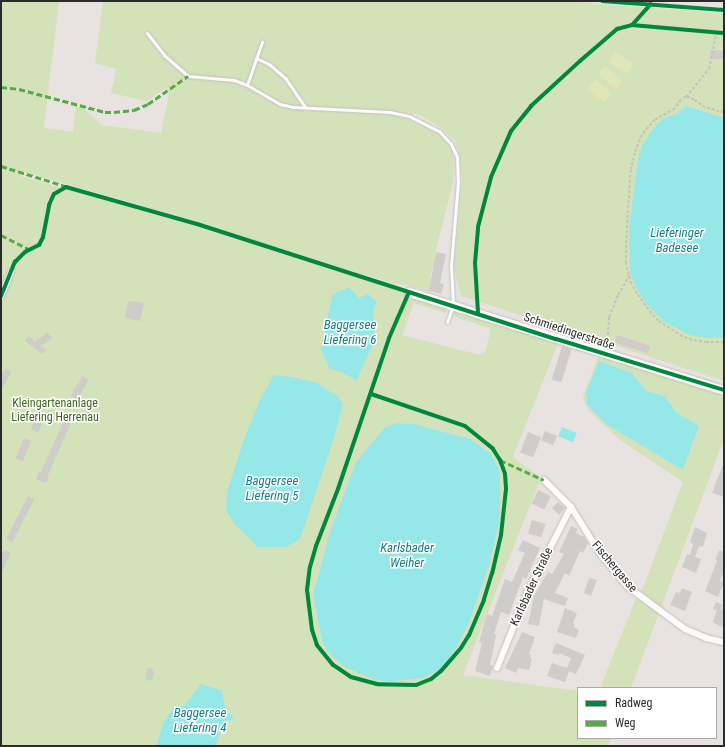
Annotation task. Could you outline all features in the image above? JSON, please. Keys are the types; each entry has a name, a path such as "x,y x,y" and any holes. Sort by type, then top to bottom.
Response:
{"street":[{"path":"1,296 11,272"},
{"name":"Schmiedingerstraße","path":"409,292 607,355 724,390"},
{"name":"Fischergasse","path":"544,480 571,507 601,555 627,586 685,629 706,638 724,642"},
{"name":"Karlsbader Straße","path":"497,668 527,593 571,507"}],"lane":[{"path":"147,33 164,55 188,76 234,80 247,85 280,104 390,112 409,116 439,131 451,144 457,157 458,182 451,266 453,305 447,322"},
{"path":"247,85 262,42"},
{"path":"256,58 269,64 286,79 305,107"}],"path":[{"path":"716,32 709,69 686,97 681,100 675,109 655,120 642,135 638,144 631,170 628,198 626,262 629,276 646,308 669,329 680,335 698,341 724,342"},
{"path":"686,97 694,100 704,108 724,113"},
{"path":"607,355 609,317 618,295 629,276"}],"green space":[{"name":"Kleingartenanlage Liefering Herrenau","path":"1,1 59,1 44,128 73,132 76,106 81,107 102,125 161,133 169,94 166,88 147,101 111,93 116,69 95,63 103,1 559,1 724,13 724,381 461,296 454,268 462,181 460,156 455,141 441,128 425,118 413,113 410,120 438,133 449,145 454,158 453,183 434,257 436,257 430,277 432,277 429,291 406,285 394,284 137,204 23,172 20,176 261,245 448,307 445,313 414,303 402,335 480,355 485,352 491,329 453,316 455,309 559,341 513,457 541,478 463,675 577,691 577,739 611,739 608,746 270,746 268,744 267,746 215,746 222,730 228,722 234,719 225,707 222,691 184,706 175,706 164,721 156,746 1,746 1,303 5,293 1,292","holes":["332,295 359,298 373,311 376,338 355,381 344,373 327,318","343,404 336,432 323,468 226,510 227,491 244,439","397,423 414,424 470,439 499,524 489,566 469,623 456,649 330,654 322,642 313,594 321,564 356,462 385,427"]},
{"path":"615,52 634,64 627,74 609,62"},
{"path":"605,66 623,80 616,89 598,75"},
{"path":"595,80 612,93 605,102 588,90"},
{"path":"599,355 724,394 724,439 631,687 600,687 635,601 641,593 683,482 619,439 588,410 586,405 583,397","holes":["632,373 646,391 665,396 676,412 699,426 683,470 607,425 586,405 587,397"]}],"water":[{"name":"Lieferinger Badesee","path":"686,106 724,118 724,337 709,338 690,335 663,321 646,303 636,288 630,271 629,229 638,159 642,145 656,125 664,118 677,114"},
{"name":"Baggersee Liefering 6","path":"349,287 359,298 368,294 377,302 373,311 376,338 356,381 344,373 329,368 321,350 332,295"},
{"path":"599,361 632,373 646,391 665,396 676,412 699,426 683,470 607,425 586,404 587,397 585,395"},
{"name":"Baggersee Liefering 5","path":"274,375 292,377 317,383 337,396 343,404 336,432 300,539 286,547 258,547 235,525 226,510 227,491 244,439 260,400"},
{"name":"Karlsbader Weiher","path":"397,423 414,424 470,439 491,454 500,472 500,498 499,524 489,566 469,623 456,649 440,670 423,678 389,682 376,680 356,672 342,665 330,654 322,642 313,594 330,532 356,462 385,427"},
{"path":"562,427 577,433 573,442 558,436"},
{"name":"Baggersee Liefering 4","path":"201,684 222,691 225,707 234,719 228,722 222,730 215,746 156,746 164,721 175,706 184,706"}],"building":[{"path":"711,50 724,51 724,59 710,59"},
{"path":"436,252 446,254 440,283 444,284 441,294 429,291"},
{"path":"128,302 144,303 140,321 125,318"},
{"path":"48,332 52,338 41,346 46,350 42,354 25,341 29,336 33,339 33,343"},
{"path":"617,335 650,346 648,353 615,343"},
{"path":"562,346 572,349 561,382 552,379"},
{"path":"5,368 12,371 1,391 1,376"},
{"path":"82,376 89,380 77,400 70,396"},
{"path":"39,410 46,413 38,432 31,429"},
{"path":"67,413 74,416 48,475 46,483 36,479 39,471 41,472"},
{"path":"545,431 557,436 553,445 541,440"},
{"path":"528,432 541,437 533,458 520,453"},
{"path":"24,438 31,441 23,461 15,458"},
{"path":"724,462 724,497 712,493"},
{"path":"538,490 551,496 544,510 532,504"},
{"path":"28,496 34,499 12,542 6,539"},
{"path":"558,502 565,508 559,515 552,508"},
{"path":"532,520 545,524 541,537 528,533"},
{"path":"571,526 578,529 576,533 584,537 588,543 583,553 580,551 569,576 565,573 555,593 568,598 565,606 544,599 539,626 528,624 534,596 548,572 552,574 564,554 559,552"},
{"path":"695,527 707,533 703,547 699,546 695,557 701,559 696,573 682,567 687,554 690,555 693,544 690,542"},
{"path":"523,540 540,548 526,579 523,577 509,615 501,612 494,634 496,635 490,665 493,666 490,676 475,671 482,643 479,642 487,614 492,616 505,579 512,582 525,553 518,550"},
{"path":"4,550 11,553 1,574 1,555"},
{"path":"719,550 724,552 724,570 720,581 724,582 718,597 705,591 717,561 715,560"},
{"path":"589,578 597,580 591,596 584,593"},
{"path":"682,588 692,592 685,611 670,605 676,592 680,593"},
{"path":"716,602 723,605 721,609 724,610 724,626 721,627 713,622 717,610 713,609"},
{"path":"565,608 577,613 573,623 575,624 574,627 579,630 576,638 557,632"},
{"path":"522,632 535,637 529,654 531,655 530,658 532,659 529,670 518,668 516,673 505,668"},
{"path":"556,643 585,655 576,674 569,671 565,682 547,676 552,663 567,668 571,658 559,653 559,655 552,653"},
{"path":"147,668 154,669 152,681 145,680"}],"marked path":[{"path":"1,87 19,89 105,112 114,112 134,110 148,104 188,76"},
{"path":"1,166 68,187"},
{"path":"1,235 31,250"},
{"path":"500,460 544,480"}],"cycle path":[{"path":"602,1 724,10"},
{"path":"478,313 475,263 478,227 491,177 511,131 531,106 580,61 617,29 632,25 651,4"},
{"path":"632,25 723,33"},
{"path":"1,296 15,262 25,252 39,245 43,237 49,205 54,194 66,187 197,224 556,339 724,390"},
{"path":"371,394 465,426 493,449 500,460 505,474 506,489 501,535 484,600 469,635 461,648 441,671 431,679 416,685 377,684 351,677 333,665 317,645 312,630 307,590 310,567 316,546 338,489 389,338 409,292"}]}
